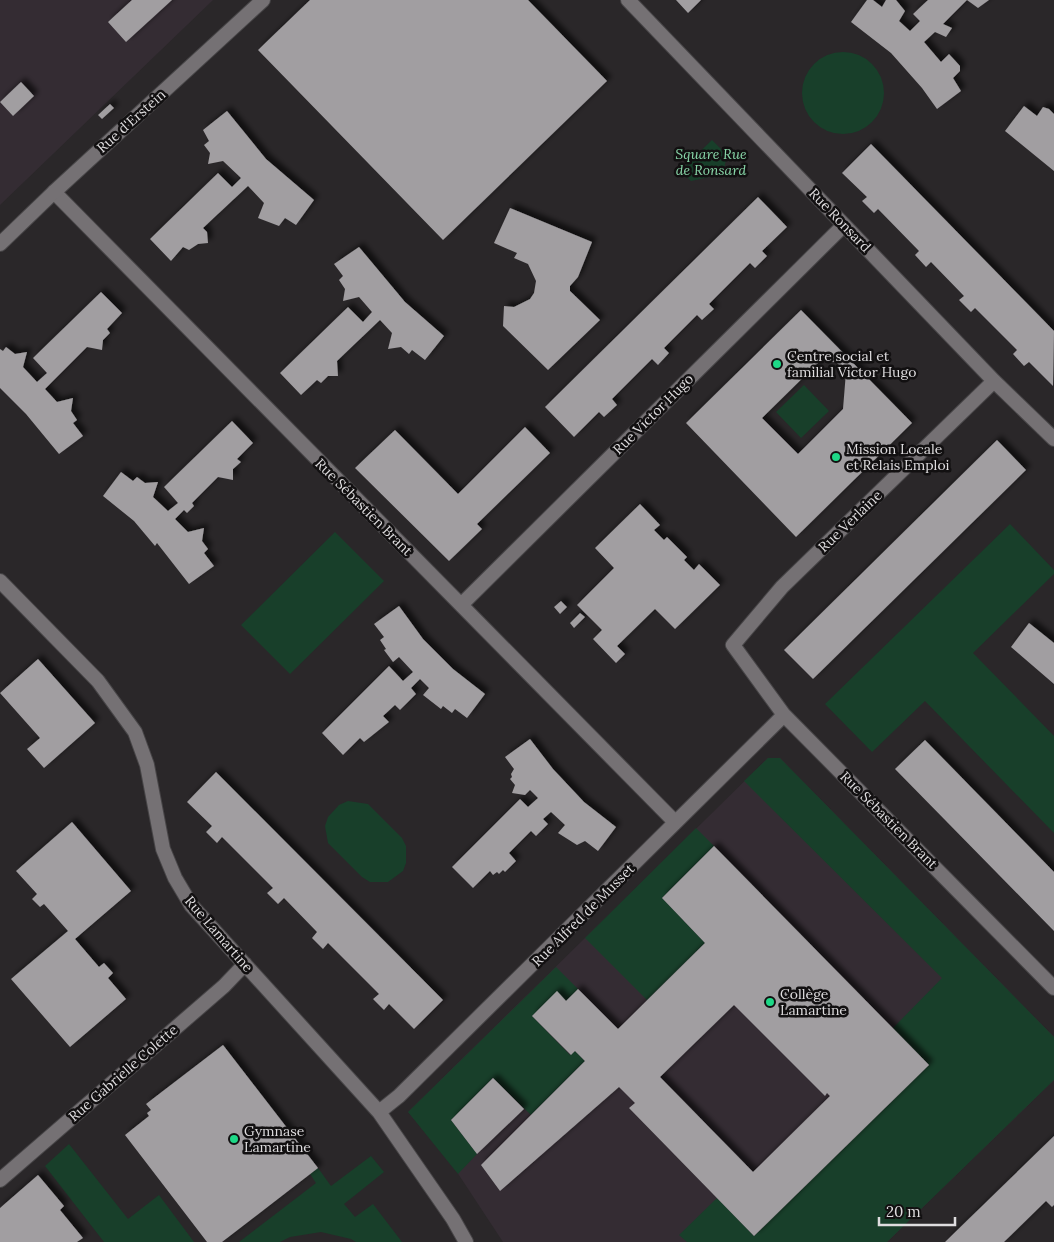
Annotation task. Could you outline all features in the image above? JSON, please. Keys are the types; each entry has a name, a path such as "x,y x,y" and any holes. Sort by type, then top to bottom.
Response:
{"street":[{"name":"Rue d'Erstein","path":"0,244 54,192 264,0"},
{"name":"Rue Ronsard","path":"628,0 994,381 1054,439"},
{"name":"Rue Sébastien Brant","path":"54,192 675,822"},
{"name":"Rue Victor Hugo","path":"462,604 844,225"},
{"name":"Rue Verlaine","path":"733,644 782,587 994,381"},
{"name":"Rue Lamartine","path":"0,581 98,681 135,732 147,765 163,848 175,878 191,905 379,1112 453,1218 466,1242"},
{"name":"Rue Sébastien Brant","path":"733,644 784,715 1054,988"},
{"name":"Rue Alfred de Musset","path":"379,1112 406,1089 784,715"},
{"name":"Rue Gabrielle Colette","path":"0,1180 224,986 245,964"}],"shaded area":[{"path":"0,0 213,0 0,205"},
{"name":"Collège Lamartine","path":"768,758 780,758 1054,1037 1054,1080 887,1242 503,1242 453,1166 408,1112"}],"green space":[{"path":"835,52 851,52 866,59 877,70 884,85 881,109 872,122 851,134 835,134 820,127 809,116 802,101 802,85 809,70 820,59"},
{"name":"Square Rue de Ronsard","path":"712,140 727,155 723,174 691,181 680,171"},
{"path":"804,385 829,411 801,438 776,412"},
{"path":"1010,524 1054,570 1054,574 973,653 1054,736 1054,833 925,701 872,752 825,704"},
{"path":"335,532 384,581 290,674 241,625"},
{"path":"768,758 780,758 1054,1037 1054,1080 887,1242 687,1242 679,1235 717,1198 754,1236 929,1065 893,1028 942,978 744,781"},
{"path":"348,801 368,804 402,838 406,846 406,863 403,871 388,882 370,882 362,877 328,843 325,826 328,817 339,805"},
{"path":"696,828 714,846 662,898 705,943 647,1000 585,938"},
{"path":"556,967 578,989 566,1001 557,992 532,1016 570,1055 575,1051 585,1061 531,1115 493,1078 451,1120 477,1154 458,1174 408,1112"},
{"path":"69,1144 128,1219 159,1195 194,1242 104,1242 45,1166"},
{"path":"371,1156 384,1172 344,1204 355,1217 373,1204 402,1242 356,1242 351,1239 321,1232 290,1237 280,1242 239,1242 316,1183 310,1174 318,1168 331,1186"}],"building":[{"path":"132,0 172,0 126,42 108,22"},
{"path":"310,0 528,0 607,81 443,240 258,50"},
{"path":"676,0 701,0 688,13"},
{"path":"867,0 873,0 882,7 886,0 896,0 905,11 899,21 910,31 920,21 913,14 928,0 967,0 943,24 952,28 946,37 935,32 924,42 941,62 949,54 960,66 960,71 953,78 961,91 937,109 922,88 891,53 851,22"},
{"path":"967,0 989,0 978,8"},
{"path":"21,82 34,96 13,116 0,102"},
{"path":"110,104 114,108 102,119 98,115"},
{"path":"1024,106 1037,116 1043,107 1049,109 1054,114 1054,171 1005,131"},
{"path":"227,111 266,159 314,200 296,225 285,218 279,226 258,218 264,203 248,186 203,228 207,232 208,243 198,244 189,250 183,247 171,261 150,239 218,173 232,187 241,178 223,161 208,164 210,153 204,145 209,141 203,130"},
{"path":"871,144 1054,331 1053,386 1029,362 1024,366 1013,354 1017,350 975,308 971,312 959,300 964,296 931,262 926,267 915,255 919,251 878,209 874,213 862,201 867,197 842,173"},
{"path":"758,197 787,227 762,251 767,256 755,268 750,263 709,304 714,309 702,320 697,315 664,348 669,353 658,365 652,359 612,399 617,405 604,417 599,412 574,437 545,407"},
{"path":"510,208 592,242 578,277 570,286 570,291 600,320 548,370 503,326 504,306 514,307 530,299 534,293 536,281 528,264 514,258 517,253 494,243"},
{"path":"359,247 405,302 444,336 425,360 412,350 409,354 401,347 388,349 392,333 380,320 337,361 338,376 328,376 321,383 317,380 301,395 280,373 348,307 363,322 372,312 359,297 343,301 345,289 339,280 343,276 334,264"},
{"path":"101,292 122,313 107,329 110,333 103,340 102,350 87,347 45,389 57,402 73,398 71,411 77,420 73,423 83,436 59,454 26,414 0,388 0,349 3,351 6,347 15,354 27,352 23,367 37,382 47,373 33,358"},
{"path":"801,310 912,423 796,537 686,423","holes":["819,362 836,362 846,372 843,409 798,454 762,418"]},
{"path":"232,421 253,443 237,459 241,462 233,469 233,480 218,477 192,503 194,506 187,513 184,510 175,519 188,532 204,528 202,541 208,549 204,553 214,566 189,584 157,543 155,546 134,521 103,496 121,472 133,481 137,477 145,483 158,482 153,497 168,511 178,503 164,487"},
{"path":"525,427 550,453 477,524 482,529 449,561 355,468 395,430 458,494"},
{"path":"997,440 1026,470 813,679 784,650"},
{"path":"640,504 660,525 654,530 664,540 667,537 687,557 684,560 694,570 699,564 720,585 675,629 655,609 617,646 625,654 616,663 593,639 602,630 577,605 614,568 595,548"},
{"path":"561,601 567,607 560,614 554,607"},
{"path":"399,606 423,639 453,669 485,694 467,718 455,709 452,713 443,706 441,709 423,695 429,688 420,679 411,688 416,694 400,710 395,705 383,716 389,722 364,742 360,738 343,755 322,733 389,666 403,681 413,672 399,657 393,662 384,650 386,649 380,640 384,637 374,624"},
{"path":"580,613 585,617 574,628 570,623"},
{"path":"1029,623 1054,643 1054,684 1011,647"},
{"path":"38,659 95,723 44,768 27,749 40,738 0,693"},
{"path":"530,739 553,769 584,802 616,827 598,851 585,841 577,845 558,833 565,825 551,812 543,819 548,824 536,836 531,831 509,853 516,861 505,872 503,870 499,874 497,872 493,875 490,871 473,888 452,867 520,799 528,807 538,798 530,790 525,795 512,793 515,785 510,779 514,769 505,757"},
{"path":"925,740 1054,872 1054,931 895,769"},
{"path":"216,772 443,1000 414,1029 389,1004 384,1010 373,999 379,994 328,943 323,949 312,938 317,932 284,898 278,904 267,893 273,888 222,837 217,843 206,832 212,826 187,802"},
{"path":"72,822 131,891 75,939 99,967 104,963 113,973 108,978 126,999 70,1047 11,979 68,931 44,904 40,907 32,899 37,894 16,871"},
{"path":"714,846 929,1065 754,1236 629,1108 635,1103 619,1087 500,1191 481,1165 585,1061 575,1051 571,1055 532,1016 557,991 566,1001 578,989 618,1029 705,943 662,898","holes":["734,1005 825,1096 827,1093 830,1096 753,1172 660,1077"]},
{"name":"Gymnase Lamartine","path":"223,1045 318,1168 222,1242 207,1242 125,1135 149,1116 147,1113 151,1110 146,1104"},
{"path":"493,1078 524,1109 477,1154 451,1120"},
{"path":"1054,1136 1054,1205 1052,1207 1046,1201 1004,1242 945,1242"},
{"path":"38,1175 64,1206 60,1210 83,1238 77,1242 0,1242 0,1208"}],"place":[{"name":"Centre social et familial Victor Hugo","path":"777,364"},
{"name":"Mission Locale et Relais Emploi","path":"836,457"},
{"name":"Collège Lamartine","path":"770,1002"},
{"name":"Gymnase Lamartine","path":"234,1139"}]}
